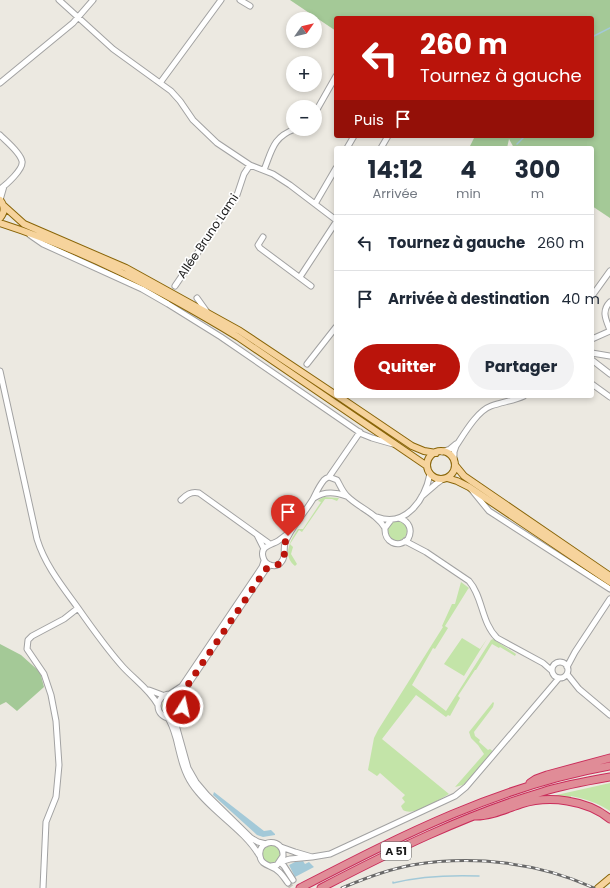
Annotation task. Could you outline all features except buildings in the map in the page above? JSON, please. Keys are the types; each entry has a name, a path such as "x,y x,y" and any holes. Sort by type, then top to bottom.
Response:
{"highway":[{"path":"523,787 536,779 610,758"},
{"name":"A 51","path":"300,888 424,826 483,801 523,787 610,766"},
{"name":"A 51","path":"321,888 472,816 543,791 610,776"},
{"path":"472,816 486,816 521,804 548,799 560,800 585,806 603,814 610,819"}],"main road":[{"path":"0,200 4,206 24,224 126,268 246,334 334,392"},
{"path":"0,218 3,214 4,206"},
{"path":"0,223 50,241 125,274 212,321 400,446 427,466 430,474 436,478 457,481 469,487 610,582"},
{"path":"343,398 412,446 424,451 448,454 464,476 610,576"},
{"path":"427,466 429,459 439,452"},
{"path":"445,479 452,474 454,463"},
{"path":"598,888 610,878"}],"street":[{"path":"59,0 116,52 176,96 196,124 217,143 250,165 264,170 290,185 334,219"},
{"path":"0,82 78,18 93,0"},
{"path":"160,83 221,0"},
{"path":"240,0 250,6"},
{"path":"322,101 334,80"},
{"path":"0,134 20,157 23,163 17,173 2,188 0,200"},
{"path":"264,170 275,143 280,137 286,134"},
{"name":"Allée Bruno Lami","path":"175,286 237,195 244,174 250,165"},
{"path":"315,204 334,171"},
{"path":"300,277 334,224"},
{"path":"22,230 43,244 142,290 221,337 360,432 372,438 400,446"},
{"path":"263,236 258,245 260,248 311,286"},
{"path":"594,293 610,271"},
{"path":"197,298 207,312"},
{"path":"594,339 610,330 604,312 610,302"},
{"path":"212,321 221,337"},
{"path":"307,364 334,330"},
{"path":"594,353 610,356"},
{"path":"594,362 610,374"},
{"path":"0,371 40,547 52,570 116,659 147,689 158,705 160,713 168,718 172,726 183,764 191,783 204,799 253,846 264,864 271,866 291,881 284,866 280,862"},
{"path":"594,384 610,393"},
{"path":"594,385 610,397"},
{"path":"503,398 504,402"},
{"path":"454,463 454,450 482,411 489,406 520,398"},
{"path":"264,561 275,566 281,563 284,558 285,544 290,532 323,482 329,477 360,432"},
{"path":"439,452 452,448 461,439"},
{"path":"408,524 412,510 428,482 430,474"},
{"path":"329,477 337,480 347,496"},
{"path":"420,498 436,484 445,479"},
{"path":"323,482 322,487 327,493"},
{"path":"334,492 337,490 339,485"},
{"path":"469,487 489,511 610,589"},
{"path":"312,500 318,496 334,492 347,496 375,516 385,528 386,536 392,542 399,544 405,541 409,536 410,528 406,521 398,518"},
{"path":"181,500 191,493 199,493 256,535 272,544 280,546 284,551"},
{"path":"375,516 391,520 403,516 412,510"},
{"path":"385,528 391,520"},
{"path":"264,549 290,532"},
{"path":"158,705 162,698 182,686 262,567 264,561 264,549 256,535"},
{"path":"409,536 420,548"},
{"path":"405,541 420,548 472,584 490,630 497,638 543,663 552,673 563,677 610,715"},
{"path":"270,565 185,689 182,695 182,709 176,725 188,768 196,782 207,795 251,838 266,844 275,843 280,847 312,857"},
{"path":"271,866 290,859 330,854 455,796 466,788 543,696 563,677 575,652 610,599"},
{"path":"43,888 46,822 56,797 59,765 56,721 50,690 44,674 28,652 26,646 28,640 32,636 64,619 78,608"},
{"path":"543,663 554,664 561,662 568,659 575,652"},
{"path":"561,662 567,667"},
{"path":"543,696 552,682 554,664"},
{"path":"147,689 177,696 182,701"},
{"path":"168,718 179,715"},
{"path":"259,855 261,848 266,844"},
{"path":"280,847 283,856 280,862"}],"green space":[{"path":"290,0 610,0 610,218 594,207 594,146 513,146 509,139 507,146 470,146 474,138 594,138 594,16 334,16 334,30 322,22 322,12 308,12"},
{"path":"324,497 339,498 337,501 325,499 302,532 299,530 290,544 293,547 291,554 297,564 295,566 291,562 288,553 290,543 292,538 298,529 303,529 321,502 318,501"},
{"path":"397,521 404,524 407,531 404,538 397,541 390,538 387,531 390,524"},
{"path":"461,582 469,588 445,626 448,628 435,649 433,648 412,685 446,711 491,640 493,639 516,654 515,656 492,644 458,696 460,698 450,716 448,715 446,717 416,695 382,739 449,794 426,807 408,812 403,810 401,806 405,802 402,798 405,795 380,773 377,776 368,770 374,738 443,627 442,626 452,604 455,604"},
{"path":"462,638 480,649 487,639 464,676 444,664"},
{"path":"0,644 21,655 40,672 44,687 17,711 6,702 0,705"},
{"path":"167,698 173,698 178,703 176,712 173,714 167,714 162,709 162,703"},
{"path":"493,702 493,707 474,732 475,736 480,740 479,742 488,750 490,749 494,752 463,785 455,787 484,754 471,738 469,732"},
{"path":"610,783 610,811 582,798 571,796 571,798 552,796"},
{"path":"271,845 277,848 280,854 277,860 271,863 265,860 262,854 265,848"}],"water":[{"path":"214,792 264,831 271,830 275,835 263,837 257,835 213,795"},
{"path":"303,861 305,864 309,862 314,867 295,877 289,865 295,862"}],"waterway":[{"path":"594,36 610,28"},
{"path":"517,144 523,138"},
{"path":"203,241 202,240 209,232"},
{"path":"393,882 436,876 479,876"}],"tunnel":[{"path":"288,883 292,888"}],"railway":[{"path":"342,888 395,869 412,865 458,861 482,861 528,867 551,872 594,888"}],"route":[{"path":"183,707 182,695 185,689 266,569 270,565 278,565 283,560 284,548 288,536"}]}
